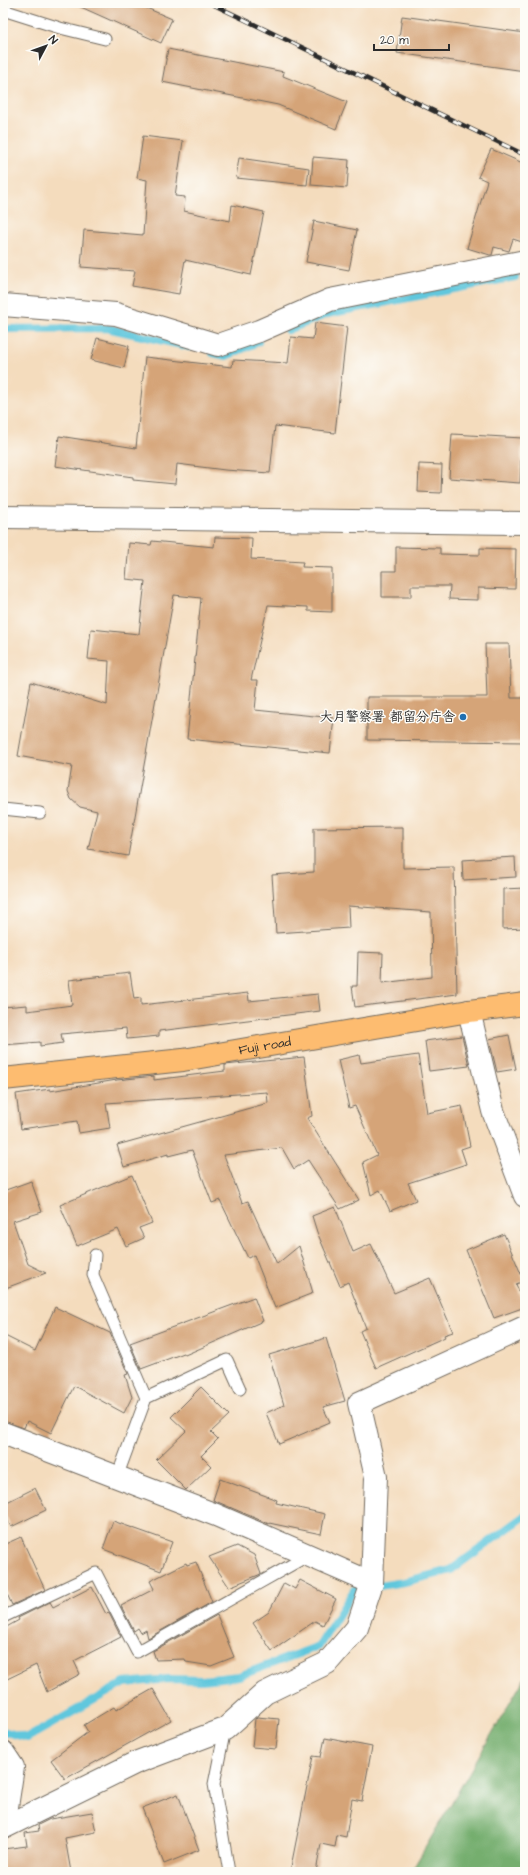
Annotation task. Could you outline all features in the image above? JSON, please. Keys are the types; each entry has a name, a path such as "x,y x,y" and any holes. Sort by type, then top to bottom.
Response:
{"highway":[{"name":"Fuji road","path":"3,1079 183,1060 469,1011 525,1004"}],"street":[{"path":"3,306 116,314 218,345 259,331 330,300 525,261"},
{"path":"3,517 525,522"},
{"path":"469,1011 493,1111 525,1196"},
{"path":"4,1827 135,1763 224,1729 265,1693 327,1663 358,1628 372,1583 376,1477 359,1403 525,1328"},
{"path":"3,1433 216,1515 372,1583"},
{"path":"3,1752 13,1767 4,1827"}],"lane":[{"path":"3,10 60,28 105,39"},
{"path":"3,810 40,814"},
{"path":"95,1255 94,1275 146,1398 117,1477"},
{"path":"146,1398 227,1360 240,1389"},
{"path":"3,1618 96,1573 137,1652 309,1556"},
{"path":"224,1729 214,1784 229,1872"}],"green space":[{"path":"525,1677 525,1872 411,1872"}],"building":[{"path":"72,3 135,3 172,19 161,43"},
{"path":"402,16 525,33 525,71 397,53"},
{"path":"168,49 284,72 283,76 347,102 336,129 278,105 162,82"},
{"path":"143,136 183,141 175,196 185,197 184,211 230,221 232,205 264,212 251,275 185,260 179,294 132,286 135,271 81,267 84,230 143,235 147,180 137,178"},
{"path":"491,149 525,164 525,243 513,239 509,251 494,247 492,255 490,255 467,248 487,181 478,177"},
{"path":"313,157 349,160 347,188 311,185"},
{"path":"239,158 309,168 307,185 236,178"},
{"path":"314,221 357,230 349,270 306,262"},
{"path":"315,323 347,327 335,433 275,426 270,473 225,470 177,464 175,484 133,480 133,477 55,466 59,436 136,448 145,357 232,367 233,360 288,363 291,337 313,339"},
{"path":"97,338 129,346 124,368 91,360"},
{"path":"452,434 522,438 520,483 449,478"},
{"path":"419,464 442,465 441,493 418,492"},
{"path":"215,537 252,538 251,559 303,562 302,567 332,568 332,612 308,611 308,607 268,605 251,680 258,680 255,710 334,718 330,753 187,739 201,598 174,595 128,856 88,849 97,811 80,807 71,799 68,791 72,766 18,756 31,682 107,705 109,661 88,659 91,629 139,634 145,581 126,579 129,543 151,545 152,541 214,547"},
{"path":"396,547 440,548 440,554 480,555 480,548 516,549 515,589 478,588 478,600 449,599 450,586 411,586 411,597 382,597 382,571 396,571"},
{"path":"485,644 509,644 511,698 525,698 525,742 367,740 367,697 487,697"},
{"path":"403,827 403,868 454,867 457,994 355,1007 352,986 357,986 358,952 383,953 382,983 432,977 431,912 348,906 349,928 276,933 272,875 314,872 314,828"},
{"path":"515,857 516,877 463,880 462,860"},
{"path":"525,888 525,928 503,929 503,889"},
{"path":"130,973 134,999 141,998 141,1005 248,993 249,1001 318,994 320,1011 159,1031 159,1036 127,1039 126,1028 61,1034 63,1043 40,1046 40,1042 3,1045 3,1007 27,1005 27,1011 72,1005 69,980"},
{"path":"509,1035 516,1069 497,1072 489,1039"},
{"path":"462,1036 469,1066 429,1071 425,1041"},
{"path":"359,1055 361,1063 418,1055 427,1113 462,1106 470,1146 461,1149 466,1164 408,1183 416,1200 390,1211 380,1190 371,1195 363,1162 377,1155 355,1106 349,1108 338,1060"},
{"path":"304,1057 312,1116 307,1118 359,1200 340,1209 308,1160 294,1169 282,1148 224,1155 242,1203 248,1201 277,1264 299,1246 313,1293 275,1308 254,1255 248,1258 220,1200 212,1203 192,1150 168,1156 168,1154 124,1167 117,1145 268,1103 267,1092 106,1103 110,1128 79,1133 77,1121 21,1129 16,1094 50,1089 50,1091 117,1080 154,1076 154,1080 225,1071 225,1065"},
{"path":"132,1175 152,1223 139,1228 144,1238 126,1246 118,1229 77,1246 60,1205"},
{"path":"31,1181 42,1212 13,1221 28,1264 46,1273 3,1289 3,1191"},
{"path":"335,1207 353,1252 371,1244 394,1293 430,1278 453,1332 376,1368 360,1331 366,1328 348,1282 340,1286 317,1232 312,1216"},
{"path":"504,1234 524,1281 516,1284 525,1307 494,1318 466,1250"},
{"path":"254,1297 263,1321 185,1355 184,1353 141,1369 130,1343"},
{"path":"55,1307 110,1333 128,1374 125,1375 132,1397 124,1413 74,1386 51,1433 27,1421 24,1428 3,1421 3,1335 35,1351"},
{"path":"326,1338 345,1401 323,1407 330,1422 279,1444 266,1413 284,1405 269,1355"},
{"path":"201,1387 229,1415 211,1432 218,1439 201,1456 211,1466 186,1490 156,1460 186,1431 171,1417"},
{"path":"220,1479 277,1500 276,1503 325,1514 321,1534 269,1524 213,1500"},
{"path":"35,1488 46,1510 11,1527 3,1511 3,1504"},
{"path":"113,1521 172,1542 161,1571 103,1549"},
{"path":"21,1537 45,1590 12,1605 3,1585 3,1545"},
{"path":"237,1546 254,1555 261,1574 229,1587 209,1557"},
{"path":"196,1562 212,1602 148,1638 146,1630 141,1633 138,1628 134,1631 121,1606 154,1589 150,1581 186,1563 187,1565"},
{"path":"300,1580 336,1599 323,1625 315,1621 272,1651 253,1623 269,1612 284,1583 295,1589"},
{"path":"92,1587 106,1614 109,1613 121,1637 74,1661 80,1674 47,1692 36,1665 3,1681 3,1629 19,1620 18,1618 50,1602 53,1607"},
{"path":"217,1615 234,1657 211,1666 186,1662 185,1659 156,1660 153,1651"},
{"path":"153,1689 171,1720 65,1779 51,1760 88,1732 84,1725 114,1707 116,1710"},
{"path":"257,1717 279,1719 276,1749 252,1747 255,1719"},
{"path":"325,1738 372,1747 362,1801 352,1799 346,1837 337,1835 335,1847 321,1844 316,1872 290,1872 313,1756 321,1757"},
{"path":"178,1794 199,1850 164,1864 142,1808"},
{"path":"92,1812 96,1832 65,1838 71,1872 3,1872 3,1849 27,1846 25,1833 39,1831 38,1825 50,1819"}],"waterway":[{"path":"288,330 327,314 515,277"},
{"path":"3,329 107,328 190,347"},
{"path":"213,353 226,356 258,342"},
{"path":"3,1731 27,1738 124,1683 169,1679 202,1680 239,1676 319,1646 354,1590 404,1582 451,1570 525,1516"}],"railway":[{"path":"210,3 525,155"}],"place":[{"name":"大月警察署 都留分庁舎","path":"463,717"}]}
